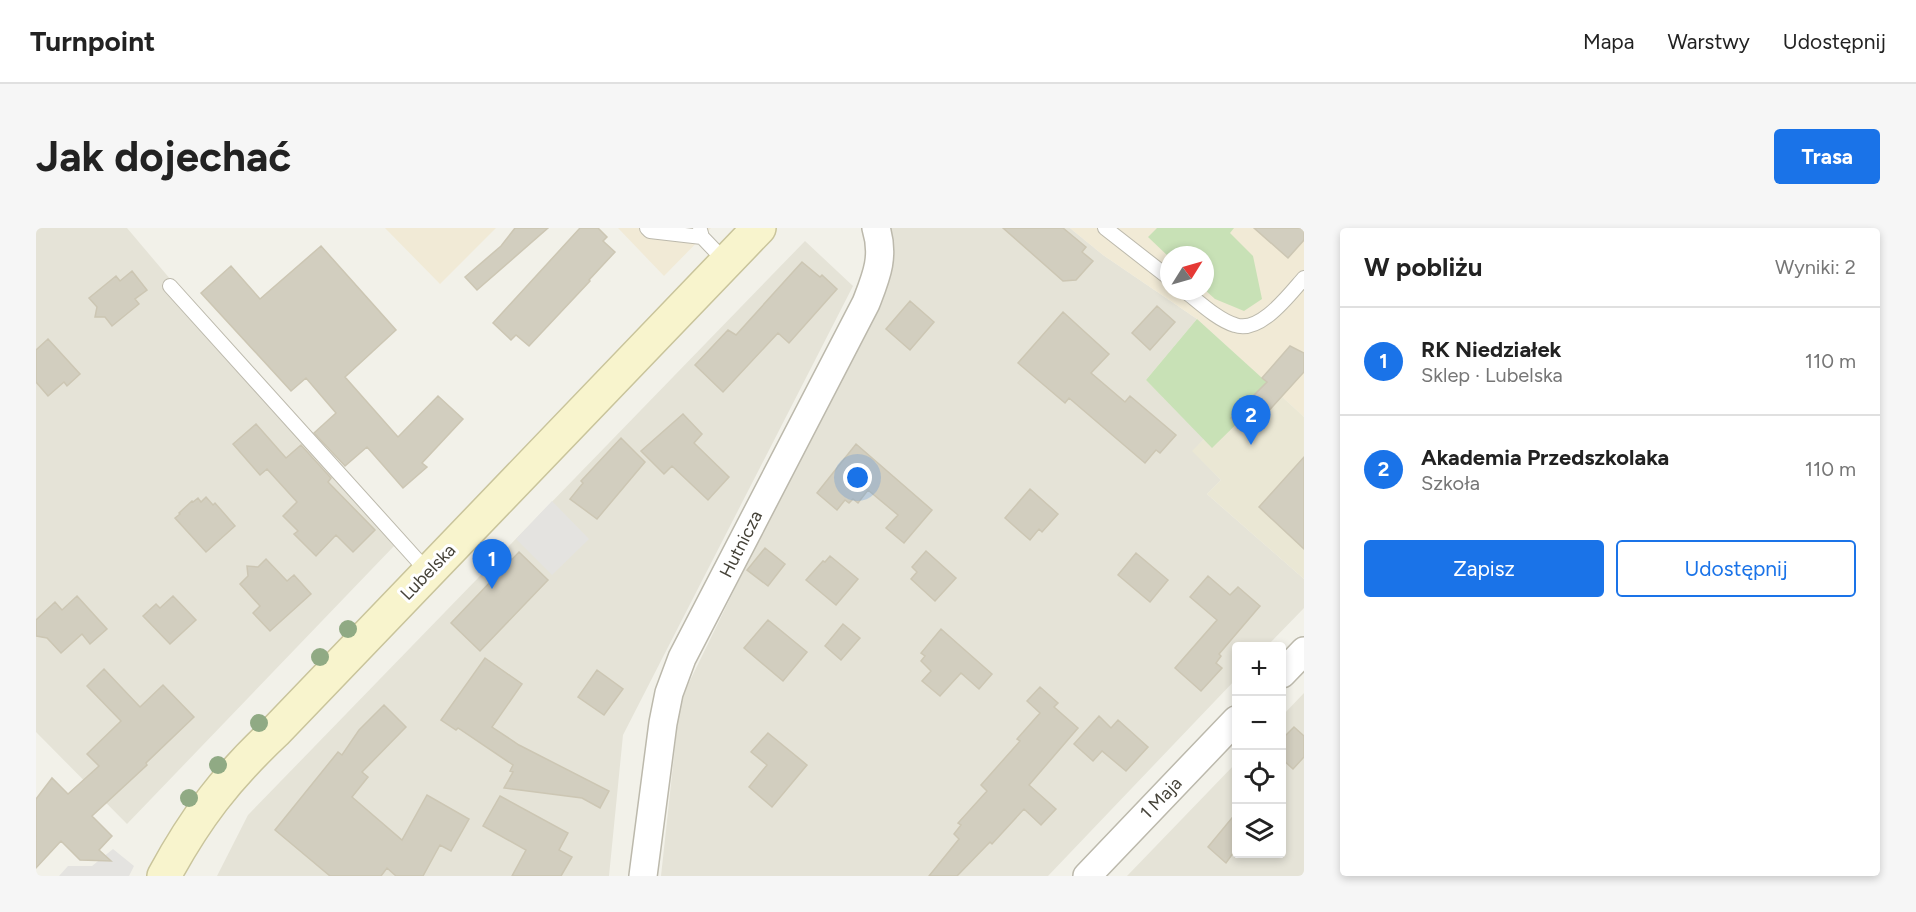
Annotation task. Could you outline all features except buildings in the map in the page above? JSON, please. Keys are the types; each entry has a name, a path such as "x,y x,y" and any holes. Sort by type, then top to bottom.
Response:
{"main road":[{"name":"Lubelska","path":"164,876 183,841 219,790 247,759 759,228"}],"street":[{"name":"Hutnicza","path":"643,876 669,693 682,658 866,303 879,269 881,242 876,228"},
{"path":"1286,669 1304,651"},
{"name":"1 Maja","path":"1087,876 1232,724"}],"lane":[{"path":"647,228 650,231 701,232 726,262"},
{"path":"1105,228 1160,271"},
{"path":"1196,300 1235,326 1250,326 1280,306 1304,278"},
{"path":"170,285 428,572"}],"shaded area":[{"path":"36,228 127,228 395,545 127,824 36,732"},
{"path":"385,228 496,228 440,284"},
{"path":"618,228 711,228 664,276"},
{"path":"886,228 1070,228 1103,255 1160,294 1160,300 1169,300 1197,319 1146,380 1204,439 1193,451 1221,480 1207,494 1304,579 1304,608 1271,642 1232,642 1232,683 1048,876 661,876 680,701 871,310"},
{"path":"1070,228 1304,228 1304,417 1197,319 1169,300 1214,300 1214,246 1160,246 1160,294 1103,255"},
{"path":"805,241 853,286 623,735 609,876 217,876 248,815"},
{"path":"1197,319 1304,417 1304,579 1207,494 1221,480 1192,451 1204,439 1146,380"},
{"path":"552,501 589,539 552,575 516,539"},
{"path":"1304,693 1304,876 1127,876 1232,767 1232,858 1286,858 1286,712"},
{"path":"113,849 134,866 129,876 59,876 68,866 92,866"}],"green space":[{"path":"1157,228 1234,228 1230,233 1253,256 1262,299 1244,311 1214,298 1214,246 1160,246 1160,248 1148,237"},
{"path":"1197,319 1273,388 1212,448 1146,380"}],"place":[{"name":"Akademia Przedszkolaka","path":"1251,445"},
{"name":"RK Niedziałek","path":"492,589"}]}
